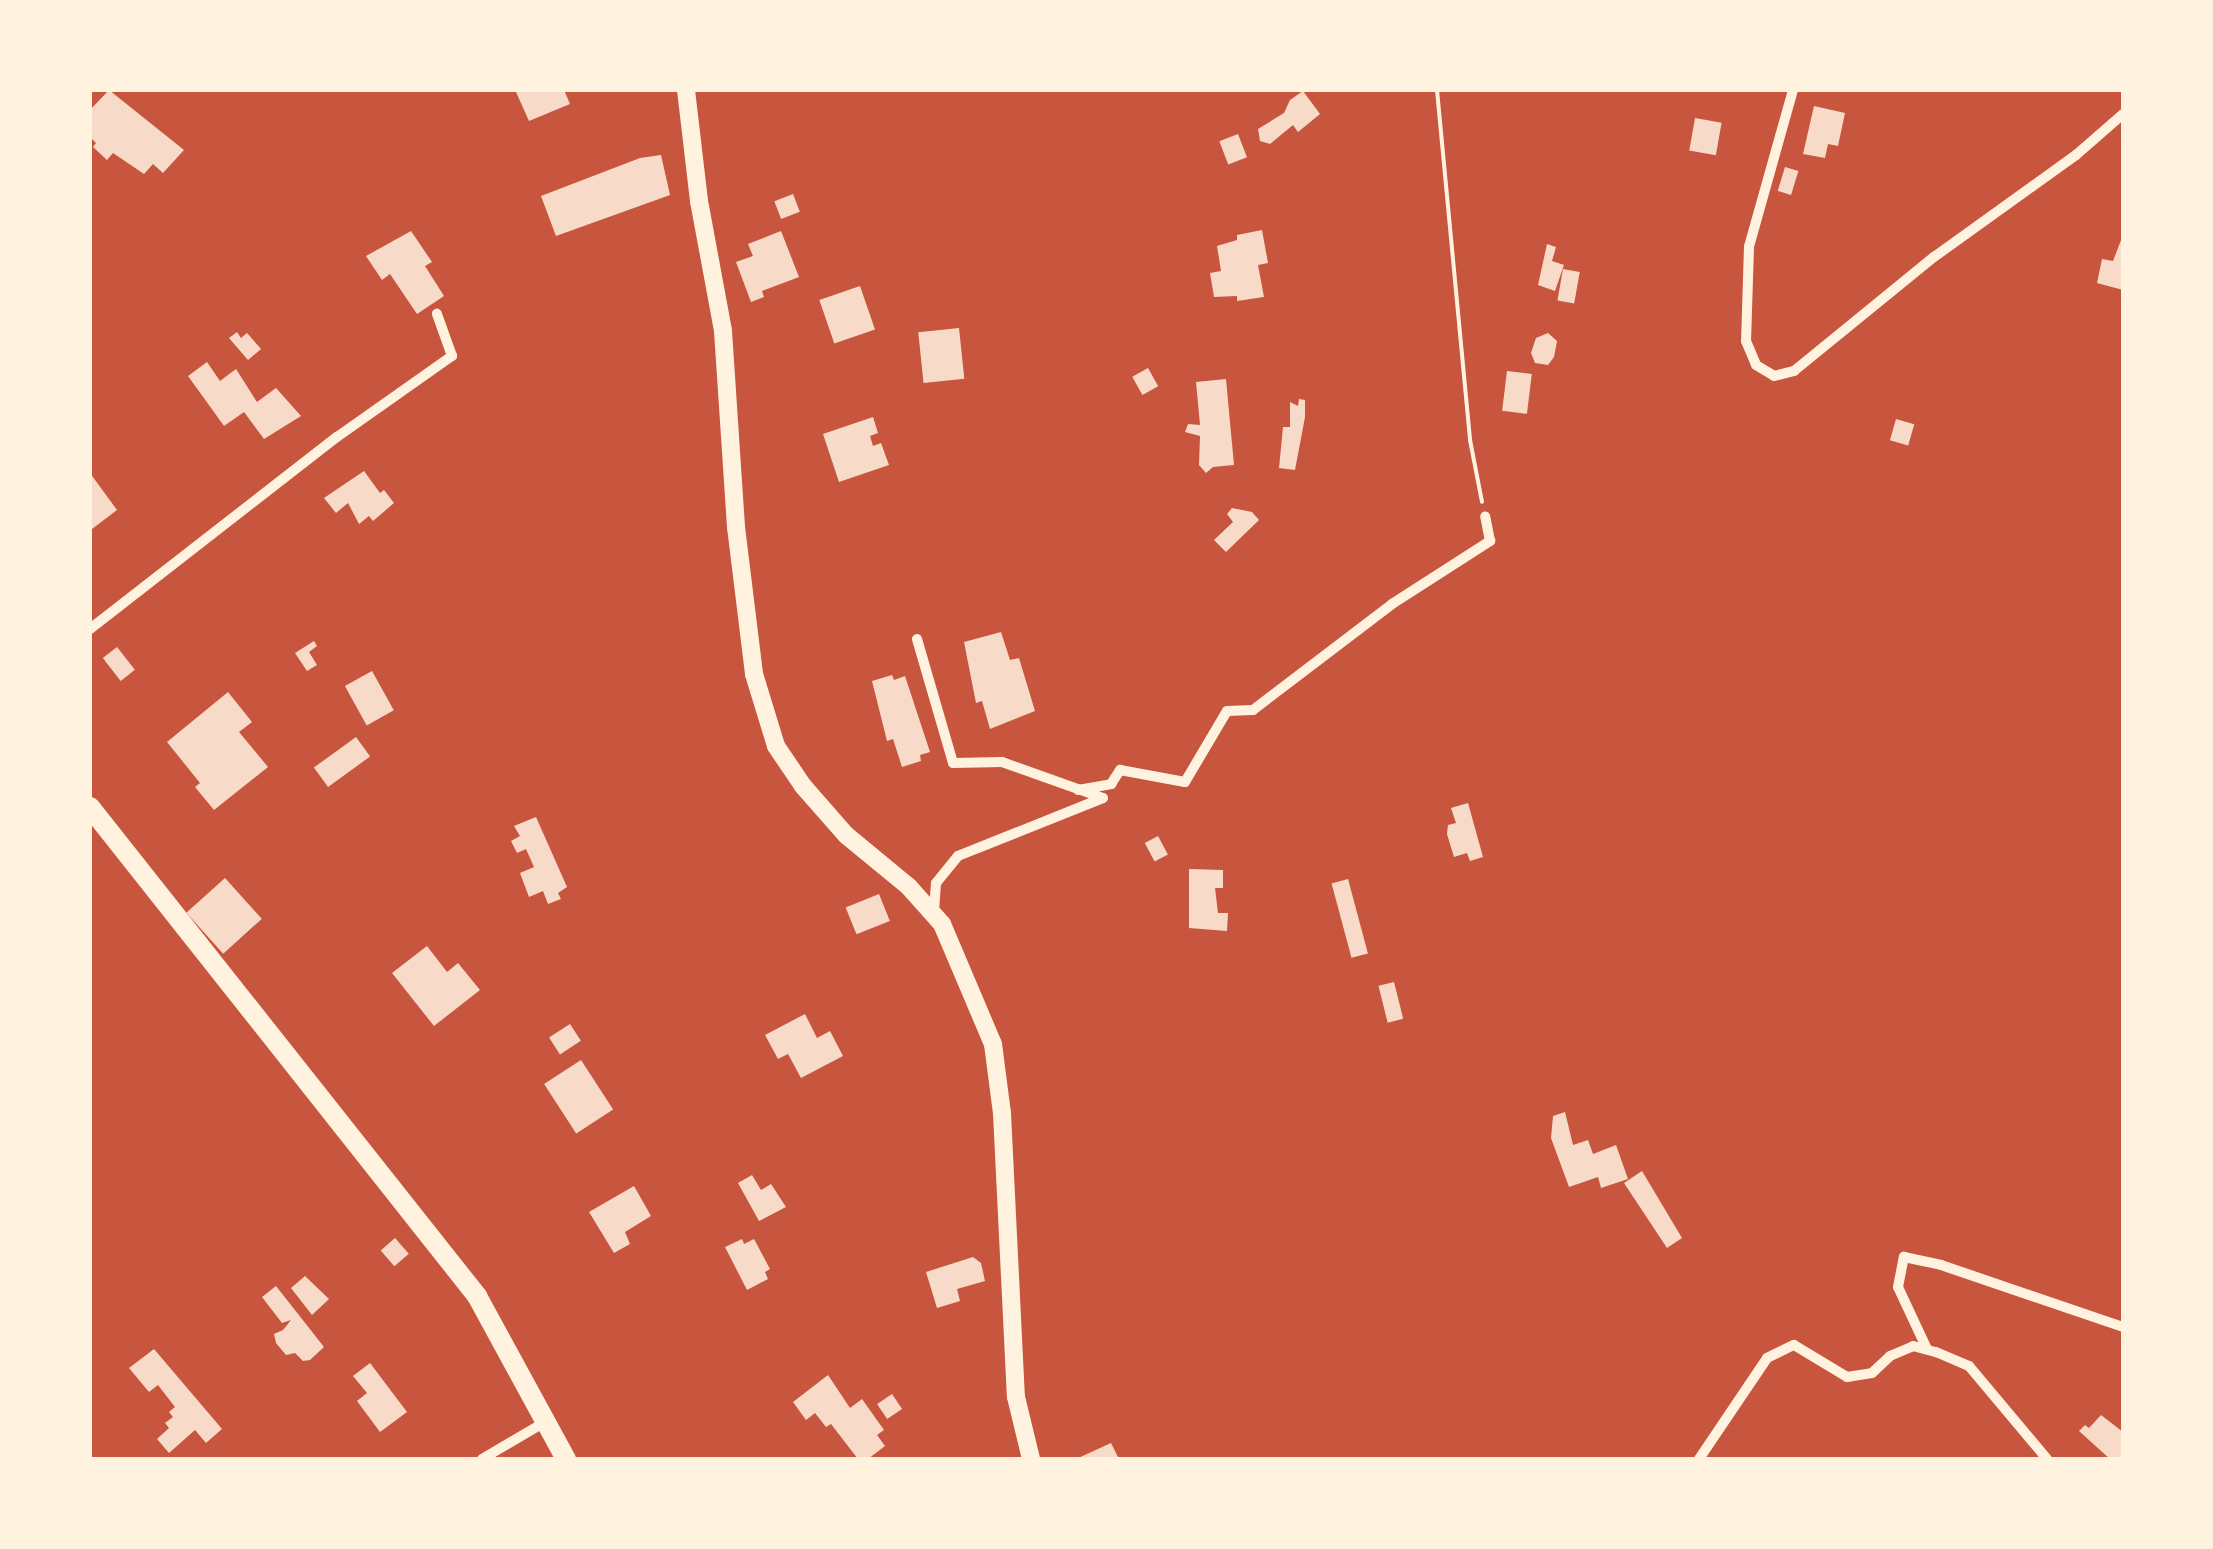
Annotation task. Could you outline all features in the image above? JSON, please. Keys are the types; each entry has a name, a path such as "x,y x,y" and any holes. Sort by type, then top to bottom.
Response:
{"main road":[{"path":"90,807 476,1296 566,1459"}],"street":[{"path":"686,90 699,200 723,331 736,527 754,674 776,746 803,786 846,835 910,887 934,915 960,959 994,1044 1002,1114 1016,1397 1031,1459"},
{"path":"1794,90 1749,247 1746,341 1756,365 1774,376 1794,370 1934,256 2076,156 2123,114"},
{"path":"90,630 337,437 452,356 438,314"},
{"path":"1078,790 1110,784 1120,770 1185,782 1227,711 1252,710 1392,604 1490,542 1485,516"},
{"path":"917,639 953,763 1002,762 1102,798 958,856 936,883 934,915"},
{"path":"1927,1349 1898,1287 1904,1257 1941,1265 2123,1327"},
{"path":"1698,1459 1767,1358 1794,1345 1846,1377 1872,1373 1890,1356 1914,1346 1968,1366 2048,1459"},
{"path":"482,1459 545,1422"}],"path":[{"path":"1437,90 1470,440 1485,516"}],"building":[{"path":"109,90 184,150 163,173 153,164 144,174 113,153 107,160 93,147 96,143 90,137 90,110"},
{"path":"564,90 570,104 529,121 516,92"},
{"path":"1303,91 1320,114 1298,132 1293,125 1270,144 1260,141 1258,129 1284,113 1290,100"},
{"path":"1814,106 1845,113 1838,146 1828,144 1825,158 1803,154"},
{"path":"1695,118 1722,123 1716,155 1689,150"},
{"path":"1238,134 1247,157 1228,165 1219,141"},
{"path":"661,155 670,195 556,236 541,196 640,158"},
{"path":"1785,167 1798,171 1791,195 1778,191"},
{"path":"793,194 800,212 781,219 774,201"},
{"path":"1262,230 1268,263 1258,265 1264,297 1237,301 1237,296 1214,297 1210,273 1221,271 1217,246 1237,240 1237,235"},
{"path":"411,231 432,262 425,266 444,296 417,314 390,274 382,280 366,256"},
{"path":"781,231 799,277 762,291 764,297 751,302 736,262 753,256 748,244"},
{"path":"2123,235 2123,290 2097,283 2102,259 2113,261"},
{"path":"1547,244 1556,247 1552,261 1564,265 1555,291 1538,285"},
{"path":"1563,269 1580,272 1574,303 1557,301"},
{"path":"860,286 875,329 834,343 819,300"},
{"path":"959,328 964,379 924,383 918,332"},
{"path":"237,332 241,338 247,333 261,349 248,360 229,338"},
{"path":"1548,333 1557,341 1554,357 1548,365 1535,363 1531,353 1536,338"},
{"path":"207,362 220,381 236,369 257,402 276,388 301,416 264,439 244,412 224,426 188,376"},
{"path":"1148,368 1158,386 1142,395 1132,377"},
{"path":"1507,371 1532,374 1527,414 1502,411"},
{"path":"1226,379 1234,465 1213,467 1206,473 1199,465 1200,436 1185,432 1188,424 1200,425 1196,382"},
{"path":"1299,399 1305,400 1305,417 1295,470 1279,468 1283,427 1290,427 1290,402 1298,406"},
{"path":"873,417 878,433 870,436 873,446 881,443 889,465 839,482 823,434"},
{"path":"1896,419 1914,424 1908,445 1890,440"},
{"path":"364,471 380,493 384,490 394,503 373,521 369,516 359,524 348,503 336,513 324,498"},
{"path":"90,473 117,510 92,529 90,526"},
{"path":"1232,508 1252,512 1259,520 1226,552 1214,540 1233,522 1227,514"},
{"path":"1001,632 1010,660 1019,658 1035,711 990,729 982,701 976,703 964,642"},
{"path":"314,641 317,646 309,652 317,665 307,671 295,653"},
{"path":"117,647 135,670 121,681 103,658"},
{"path":"372,671 394,710 367,725 345,686"},
{"path":"892,675 894,680 905,676 930,752 920,755 921,761 902,767 893,739 887,741 872,681"},
{"path":"228,692 252,722 239,732 268,767 214,810 195,787 200,783 167,742"},
{"path":"356,737 370,756 328,787 314,768"},
{"path":"1468,803 1483,857 1470,861 1467,853 1454,857 1447,834 1448,825 1456,823 1451,808"},
{"path":"536,817 567,887 558,893 561,899 548,904 543,891 529,897 520,873 534,867 526,849 517,853 511,841 520,836 514,826"},
{"path":"1158,836 1168,855 1155,862 1145,843"},
{"path":"1189,869 1223,870 1223,888 1215,888 1218,913 1228,913 1227,931 1189,928"},
{"path":"225,878 262,919 223,954 186,913"},
{"path":"1348,879 1368,953 1352,958 1332,883"},
{"path":"879,894 890,921 856,934 846,907"},
{"path":"427,946 447,972 458,963 480,990 434,1026 392,973"},
{"path":"1394,982 1403,1019 1388,1023 1378,986"},
{"path":"805,1014 817,1038 830,1031 843,1056 801,1078 788,1054 778,1059 765,1035"},
{"path":"570,1024 581,1041 560,1054 549,1038"},
{"path":"581,1060 613,1109 576,1133 544,1084"},
{"path":"1565,1112 1573,1145 1588,1140 1593,1154 1616,1145 1628,1179 1601,1188 1598,1177 1569,1187 1551,1138 1553,1116"},
{"path":"1642,1171 1682,1238 1667,1248 1624,1183"},
{"path":"752,1175 761,1190 771,1184 786,1207 759,1221 738,1183"},
{"path":"634,1186 651,1216 625,1232 630,1244 614,1253 589,1212"},
{"path":"395,1238 409,1254 394,1266 381,1250"},
{"path":"742,1239 744,1244 754,1239 770,1269 765,1272 768,1279 747,1290 725,1247"},
{"path":"973,1257 981,1263 985,1281 957,1289 960,1301 937,1308 926,1272"},
{"path":"305,1276 329,1299 312,1315 291,1288"},
{"path":"276,1286 324,1347 310,1360 303,1361 295,1353 286,1355 276,1343 274,1334 291,1320 282,1323 262,1297"},
{"path":"154,1349 222,1429 206,1443 195,1430 169,1453 157,1439 169,1428 165,1423 173,1417 169,1412 175,1407 158,1385 149,1392 129,1368"},
{"path":"370,1363 407,1412 380,1432 357,1401 367,1393 353,1376"},
{"path":"828,1375 850,1408 862,1399 884,1430 877,1435 885,1446 868,1459 858,1459 831,1424 826,1427 815,1413 806,1420 793,1402"},
{"path":"892,1394 902,1409 887,1419 877,1404"},
{"path":"2101,1415 2123,1432 2123,1459 2110,1459 2079,1431 2085,1425 2089,1428"},
{"path":"1111,1443 1119,1459 1076,1459"}]}
